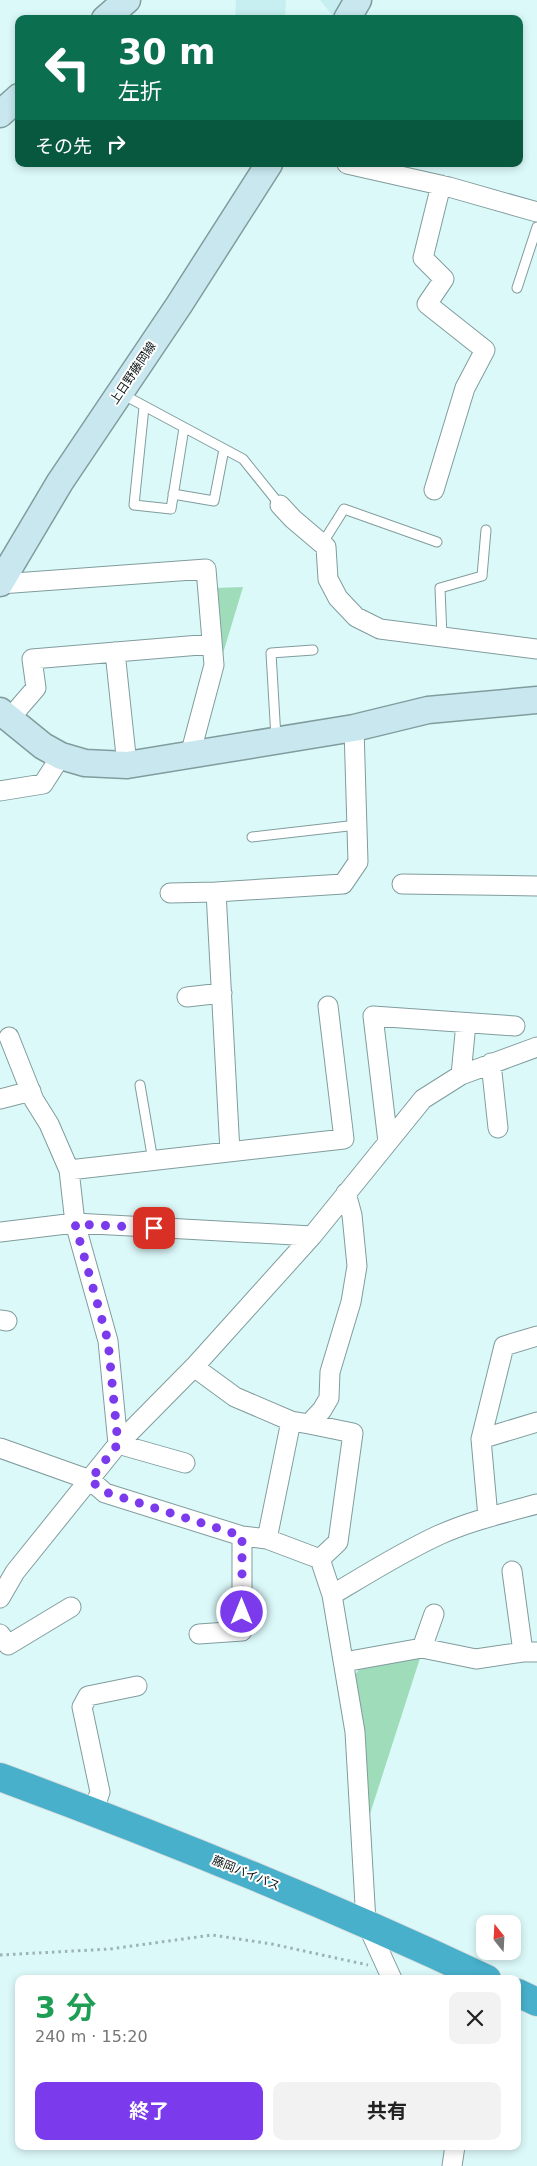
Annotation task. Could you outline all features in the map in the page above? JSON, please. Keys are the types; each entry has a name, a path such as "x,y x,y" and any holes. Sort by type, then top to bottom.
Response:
{"highway":[{"name":"藤岡バイパス","path":"0,1777 93,1812 366,1922 468,1975"},
{"path":"521,1994 537,2002"}],"street":[{"path":"110,15 127,0"},
{"path":"349,15 358,0"},
{"name":"上日野藤岡線","path":"0,583 60,482 179,305 267,167"},
{"path":"360,167 441,185 537,212"},
{"path":"434,490 466,388 485,350 428,304 444,278 422,258 441,185"},
{"path":"280,505 293,519 326,547 328,579 338,598 356,617 380,629 537,649"},
{"path":"0,583 206,569 214,664 190,755"},
{"path":"212,644 32,659 36,688 5,714 43,746 61,756 85,763 128,765 354,728 428,710 537,700"},
{"path":"115,652 128,765"},
{"path":"170,893 343,884 358,862 354,728"},
{"path":"0,791 43,784 61,756"},
{"path":"402,884 537,886"},
{"path":"216,892 230,1152"},
{"path":"187,997 222,993"},
{"path":"69,1170 344,1139 328,1006"},
{"path":"388,1142 374,1016 515,1026"},
{"path":"461,1075 466,1023"},
{"path":"6,1040 30,1091 49,1124 69,1170 75,1224 108,1341 118,1444"},
{"path":"0,1598 15,1572 118,1444 194,1367 312,1236 423,1099 461,1075 537,1047"},
{"path":"491,1063 498,1128"},
{"path":"0,1099 30,1091"},
{"path":"267,1539 300,1422 322,1410 329,1398 330,1372 350,1302 357,1266 352,1215 346,1193"},
{"path":"0,1232 75,1224 312,1236"},
{"path":"488,1517 481,1439 504,1346 537,1336"},
{"path":"194,1367 235,1397 300,1422 353,1433 338,1542 320,1559"},
{"path":"481,1439 537,1422"},
{"path":"118,1444 185,1463"},
{"path":"0,1448 90,1480 105,1492 242,1536 267,1539 320,1559"},
{"path":"332,1595 388,1561 440,1535 488,1517 537,1504"},
{"path":"199,1634 242,1631 242,1536"},
{"path":"320,1559 332,1595 355,1732 366,1922 390,1974"},
{"path":"344,1662 422,1648 476,1659 530,1652 512,1571"},
{"path":"0,1634 8,1645 71,1607"},
{"path":"422,1648 434,1614"},
{"path":"93,1812 100,1792 82,1707 88,1696 138,1686"},
{"path":"452,2166 454,2150"}],"lane":[{"path":"517,288 537,228"},
{"path":"120,393 243,460 280,505"},
{"path":"144,406 134,505 171,509 184,428"},
{"path":"173,494 214,501 224,449"},
{"path":"322,544 344,509 437,542"},
{"path":"442,637 440,588 482,576 486,530"},
{"path":"276,740 270,653 313,650"},
{"path":"252,837 357,825"},
{"path":"140,1085 153,1161"}],"path":[{"path":"0,1955 110,1949 212,1935 272,1944 390,1974"}],"shaded area":[{"path":"236,0 286,0 285,15 235,15"},
{"path":"320,0 342,0 332,15"}],"green space":[{"path":"243,587 221,660 215,588"},
{"path":"421,1655 368,1820 355,1675 362,1665"}],"route":[{"path":"154,1228 75,1224 108,1341 118,1444 90,1480 105,1492 242,1536 242,1612"}]}
